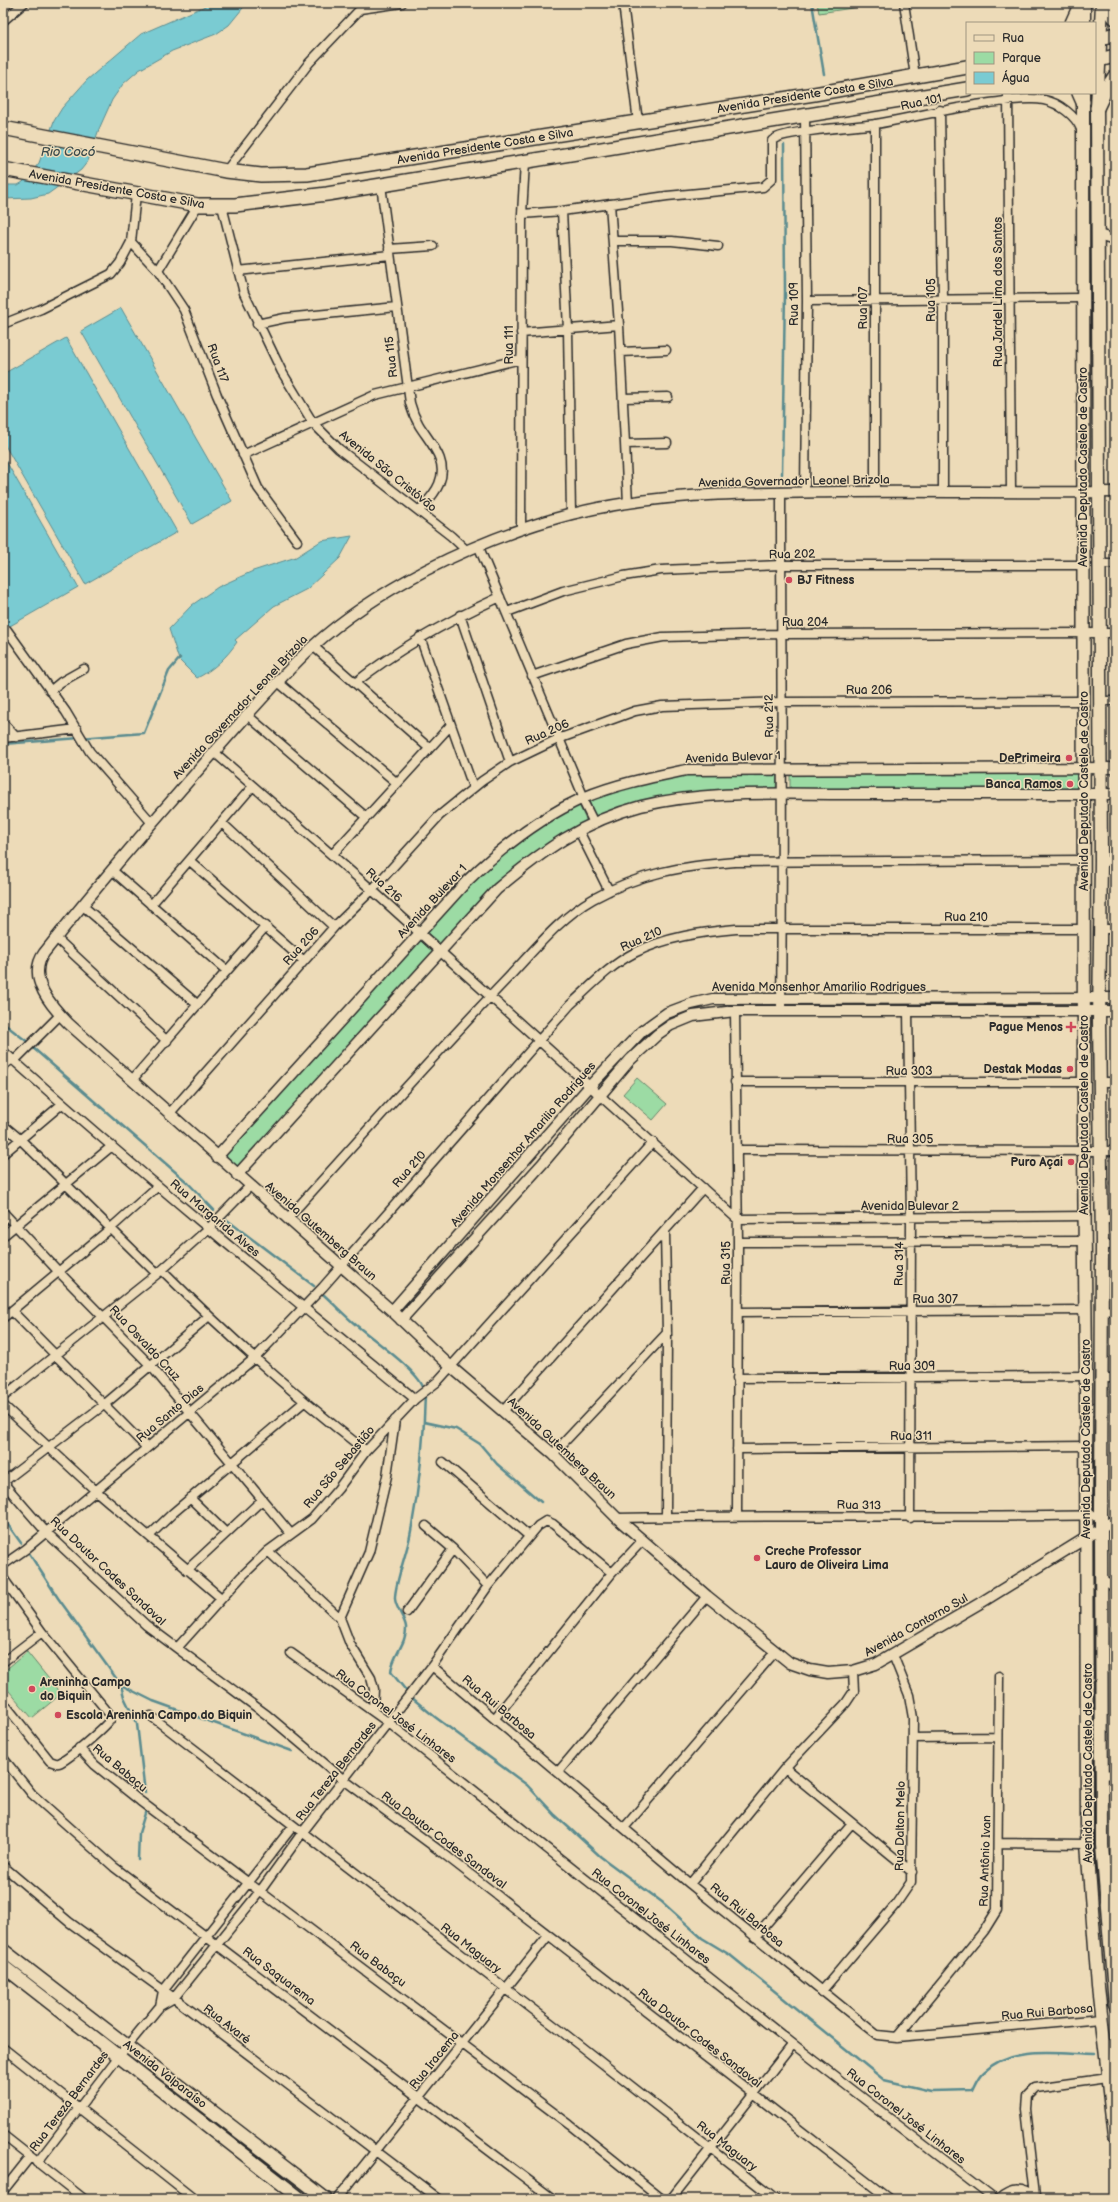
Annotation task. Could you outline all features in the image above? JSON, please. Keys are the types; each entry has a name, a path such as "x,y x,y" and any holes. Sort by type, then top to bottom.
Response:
{"main road":[{"path":"1072,22 1081,3"},
{"path":"1084,3 1084,22"},
{"path":"1103,3 1115,18"},
{"name":"Avenida Deputado Castelo de Castro","path":"1103,3 1098,39 1097,61 1098,633 1101,861 1099,1011 1102,1219 1100,1515 1102,1845 1113,1961 1115,2004"},
{"path":"1098,39 1115,34"},
{"path":"1097,61 1115,56"},
{"name":"Avenida Presidente Costa e Silva","path":"3,128 226,171 261,175 328,172 745,105 966,67"},
{"path":"933,73 934,94"},
{"path":"1097,108 1105,91 1115,76"},
{"name":"Avenida Presidente Costa e Silva","path":"3,169 198,205 222,206 327,194 966,89"},
{"name":"Avenida Deputado Castelo de Castro","path":"1082,96 1084,136 1082,298 1086,1376 1086,1844 1101,2019 1111,2078 1115,2135"},
{"path":"745,105 750,124"},
{"path":"642,121 649,141"},
{"path":"1083,350 1098,350"},
{"path":"1083,371 1098,371"},
{"name":"Avenida Valparaíso","path":"3,1950 326,2199"},
{"name":"Avenida Valparaíso","path":"3,1966 301,2199"}],"street":[{"path":"3,21 24,3"},
{"path":"226,171 309,63 366,3"},
{"path":"360,9 402,3"},
{"path":"623,3 642,121"},
{"path":"904,3 915,76"},
{"name":"Rua 101","path":"610,204 763,187 772,180 773,139 778,136 875,124 1008,97 1045,100 1060,107 1078,121 1084,136"},
{"name":"Rua Jardel Lima dos Santos","path":"1008,97 1011,299 1011,491"},
{"name":"Rua 105","path":"940,110 943,299 943,491"},
{"name":"Rua 109","path":"805,115 807,301 805,492"},
{"name":"Rua 107","path":"875,124 875,491"},
{"name":"Rua 111","path":"521,529 522,214 525,162"},
{"name":"Rua 115","path":"381,185 406,387 414,416 443,465 443,474 439,485 419,511"},
{"path":"4,322 41,309 110,274 120,263 131,242 136,194"},
{"path":"522,214 562,211 610,204 621,352 628,503"},
{"path":"158,271 198,205"},
{"name":"Avenida São Cristóvão","path":"222,206 244,293 257,324 282,372 312,423 339,449 419,511 466,550"},
{"path":"562,211 568,329 571,514"},
{"path":"1098,235 1115,240"},
{"path":"613,241 672,241 718,246"},
{"name":"Rua 117","path":"131,242 158,271 184,310 217,395 243,455 265,499 297,541"},
{"path":"238,271 433,246"},
{"path":"807,301 875,299 1082,298"},
{"path":"257,324 285,318 397,307"},
{"path":"521,333 619,325"},
{"path":"621,352 666,350"},
{"path":"243,455 375,395 521,359"},
{"path":"623,398 668,397"},
{"path":"625,444 667,443"},
{"name":"Avenida Governador Leonel Brizola","path":"47,949 152,823 214,752 313,646 365,606 395,586 466,550 521,529 571,514 628,503 712,494 875,491 1115,492"},
{"name":"Rua 212","path":"781,492 780,702 783,794 782,861 784,930 781,1011"},
{"path":"478,545 594,823"},
{"path":"1098,564 1115,564"},
{"name":"Rua 202","path":"507,612 563,591 624,576 661,570 781,565 1083,565"},
{"path":"355,682 382,661 420,637 460,615 500,597"},
{"path":"460,615 510,762"},
{"path":"7,630 76,729 90,752 152,823"},
{"name":"Rua 204","path":"532,676 626,644 663,637 781,634 1115,633"},
{"path":"420,637 473,788"},
{"path":"313,646 430,748"},
{"path":"50,691 69,676 84,669"},
{"path":"278,682 396,783"},
{"name":"Rua 206","path":"169,1114 334,927 372,890 439,816 473,788 510,762 558,738 635,711 656,708 780,702 1083,701"},
{"path":"1099,701 1115,701"},
{"path":"247,715 366,817"},
{"path":"3,723 16,736"},
{"path":"332,855 396,783 450,726"},
{"path":"3,738 76,729"},
{"name":"Rua 216","path":"214,752 252,787 372,890 489,997 653,1142 736,1219"},
{"name":"Avenida Bulevar 1","path":"218,1157 419,933 496,852 534,826 583,799 626,783 686,770 782,768 1115,768"},
{"path":"151,905 252,787"},
{"path":"237,1175 440,951 513,875 555,844 594,823 640,806 688,797 783,794 1115,794"},
{"path":"222,823 334,927"},
{"path":"579,831 609,891"},
{"path":"287,1219 489,997 563,921 591,900 609,891 638,878 665,870 697,865 735,862 1084,860"},
{"path":"190,861 266,926 304,961"},
{"path":"1101,861 1115,861"},
{"path":"112,871 227,971"},
{"path":"83,906 198,1005"},
{"path":"132,1080 266,926"},
{"name":"Rua 210","path":"340,1265 537,1040 596,981 634,953 673,939 710,931 736,929 1084,929"},
{"path":"1100,929 1115,929"},
{"path":"56,938 167,1041"},
{"name":"Avenida Gutemberg Braun","path":"47,949 41,957 39,981 47,999 60,1014 237,1175 392,1311 451,1367 553,1454 617,1518"},
{"name":"Avenida Monsenhor Amarilio Rodrigues","path":"392,1311 590,1086 642,1031 666,1013 691,1004 713,999 782,998 1084,1005 1099,1011 1115,1011"},
{"name":"Avenida Monsenhor Amarilio Rodrigues","path":"401,1320 543,1163 630,1060 671,1025 693,1016 735,1011 908,1011 1084,1005 1099,998 1115,998"},
{"name":"Rua 315","path":"735,1011 737,1150 736,1219 738,1242 737,1516"},
{"name":"Rua 314","path":"908,1011 911,1218 909,1448 910,1518"},
{"path":"3,1066 13,1060 60,1014"},
{"name":"Rua Margarida Alves","path":"3,1051 62,1104 158,1186 305,1306 415,1399"},
{"name":"Rua 303","path":"735,1082 1084,1082"},
{"path":"1101,1082 1115,1082"},
{"path":"3,1154 62,1104"},
{"path":"3,1125 21,1140 111,1228 208,1316 256,1357 304,1402 366,1451"},
{"name":"Rua São Sebastião","path":"177,1648 221,1598 268,1552 312,1519 366,1451 415,1399 437,1382 451,1367 653,1142"},
{"path":"3,1236 112,1146"},
{"name":"Rua 305","path":"737,1150 1101,1151"},
{"path":"1101,1151 1115,1151"},
{"path":"147,1448 55,1355 6,1314 59,1272 158,1186"},
{"path":"3,1397 160,1272 209,1228 250,1186"},
{"path":"503,1411 665,1233 703,1188"},
{"name":"Rua Osvaldo Cruz","path":"3,1212 150,1365 231,1464 291,1534"},
{"name":"Avenida Bulevar 2","path":"736,1219 1085,1216"},
{"path":"1102,1219 1115,1219"},
{"path":"665,1233 667,1333 666,1517"},
{"path":"738,1242 1085,1241"},
{"path":"1102,1245 1115,1245"},
{"name":"Rua Santo Dias","path":"3,1565 96,1491 256,1357 305,1306 340,1265"},
{"name":"Rua 307","path":"738,1312 1085,1310"},
{"path":"1102,1310 1115,1310"},
{"path":"48,1448 105,1404 208,1316"},
{"path":"553,1454 667,1333"},
{"name":"Rua 309","path":"737,1378 1086,1376"},
{"path":"1102,1378 1115,1378"},
{"path":"149,1536 190,1498 304,1402"},
{"path":"3,1405 96,1491 221,1598"},
{"path":"340,1618 369,1552 387,1476 395,1420"},
{"name":"Rua 311","path":"737,1449 1086,1446"},
{"name":"Rua Doutor Codes Sandoval","path":"48,1448 6,1480 6,1486 46,1532 146,1625 267,1715 344,1780 889,2199"},
{"path":"443,1462 529,1536"},
{"path":"190,1498 226,1533"},
{"path":"187,1570 262,1500"},
{"name":"Rua 313","path":"617,1518 737,1516 910,1518 1100,1515"},
{"name":"Avenida Contorno Sul","path":"617,1518 707,1596 775,1652 790,1663 810,1670 828,1673 853,1671 876,1664 893,1655 1101,1530 1115,1520"},
{"name":"Rua Tereza Bernardes","path":"174,1998 261,1890 302,1833 389,1723 432,1666 488,1586 538,1526 546,1521 553,1524 612,1573"},
{"path":"426,1526 453,1549 488,1586"},
{"path":"495,1718 612,1573 643,1540"},
{"path":"407,1612 453,1549"},
{"path":"268,1552 340,1618 350,1644 371,1678 374,1689 373,1710"},
{"path":"3,1578 42,1632 110,1716 110,1720 60,1763 50,1761 3,1702"},
{"path":"1101,1578 1115,1588"},
{"path":"558,1772 707,1596"},
{"path":"3,1662 42,1632"},
{"path":"624,1828 775,1652"},
{"name":"Rua Coronel José Linhares","path":"291,1653 373,1710 793,2044 994,2199"},
{"name":"Rua Dalton Melo","path":"821,1992 905,1892 911,1882 912,1704 893,1655"},
{"name":"Rua Rui Barbosa","path":"432,1666 690,1884 821,1992 869,2030 882,2037 897,2037 1101,2019"},
{"path":"690,1884 785,1768 850,1698 854,1691 853,1671"},
{"name":"Rua Antônio Ivan","path":"897,2037 992,1921 997,1910 999,1843 999,1676"},
{"name":"Rua Maguary","path":"151,1716 775,2199"},
{"path":"913,1738 998,1737"},
{"name":"Rua Babaçu","path":"79,1748 95,1765 140,1801 261,1890 570,2125 662,2199"},
{"name":"Rua Saquarema","path":"3,1758 32,1794 114,1867 553,2199"},
{"path":"785,1768 912,1872"},
{"path":"1102,1775 1115,1774"},
{"path":"755,1937 852,1823"},
{"name":"Rua Tereza Bernardes","path":"37,2163 78,2107 160,2006 163,1991 293,1826"},
{"path":"999,1843 1086,1844"},
{"name":"Rua Avaré","path":"3,1866 69,1922 174,1998 439,2199"},
{"name":"Rua Iracema","path":"337,2199 420,2098 548,1936"},
{"path":"1098,1986 1114,1985"},
{"path":"160,2006 174,1998"},
{"path":"671,2199 793,2044"},
{"path":"3,2048 194,2199"},
{"path":"1037,2198 1026,2109 1028,2096 1035,2088 1111,2078"},
{"path":"3,2135 84,2199"},
{"name":"Rua Tereza Bernardes","path":"3,2191 30,2156"},
{"path":"999,2199 1007,2192 1013,2190 1028,2192 1037,2198"}],"green space":[{"path":"817,3 858,3 859,7 819,13"},
{"path":"777,771 776,790 692,792 638,803 596,818 589,801 633,786 688,774"},
{"path":"790,772 1079,772 1079,790 790,790"},
{"path":"579,805 587,822 565,833 545,846 508,875 490,891 441,944 426,932 466,887 503,853 527,836"},
{"path":"420,940 433,952 239,1168 225,1155"},
{"path":"637,1078 667,1104 653,1120 623,1094"},
{"name":"Areninha Campo do Biquin","path":"27,1652 61,1694 32,1718 3,1684 3,1672"}],"water":[{"name":"Rio Cocó","path":"212,3 247,3 229,25 216,34 172,51 139,70 123,84 112,100 99,129 88,161 81,170 48,194 31,198 3,199 3,185 18,185 23,182 39,163 54,121 62,108 87,80 141,34"},
{"path":"121,308 232,501 192,524 81,331"},
{"path":"66,338 177,532 85,584 3,442 3,374"},
{"path":"3,456 78,587 3,630"},
{"path":"352,536 340,558 307,589 274,606 235,640 237,642 229,653 209,671 197,678 179,660 169,629 192,605 218,587 253,571 296,557 321,541"}],"waterway":[{"path":"812,3 824,74"},
{"path":"782,474 785,292 784,145"},
{"path":"3,744 144,733 169,671 180,658"},
{"path":"3,1023 29,1043"},
{"path":"32,1047 188,1183 214,1210"},
{"path":"227,1220 314,1286"},
{"path":"324,1295 351,1321 406,1366 415,1375 424,1390"},
{"path":"408,1693 391,1672 392,1666 406,1633 404,1620 396,1603 395,1593 410,1536 416,1501 424,1430 425,1394"},
{"path":"424,1422 456,1429 480,1444 497,1464 541,1502"},
{"path":"3,1518 21,1543"},
{"path":"29,1553 58,1598 121,1685 124,1697 137,1724 145,1793"},
{"path":"121,1685 153,1701 292,1751"},
{"path":"411,1697 435,1717 527,1785 555,1815 601,1857 662,1902 702,1938 730,1955 884,2080 931,2091 973,2090 984,2072 996,2063 1009,2057 1037,2052 1095,2054"},
{"path":"138,1860 139,1833 146,1810"}],"place":[{"name":"BJ Fitness","path":"789,580"},
{"name":"DePrimeira","path":"1069,758"},
{"name":"Banca Ramos","path":"1070,784"},
{"name":"Pague Menos","path":"1071,1027"},
{"name":"Destak Modas","path":"1070,1069"},
{"name":"Puro Açai","path":"1071,1162"},
{"name":"Creche Professor Lauro de Oliveira Lima","path":"757,1558"},
{"name":"Areninha Campo do Biquin","path":"32,1689"},
{"name":"Escola Areninha Campo do Biquin","path":"58,1715"}]}
